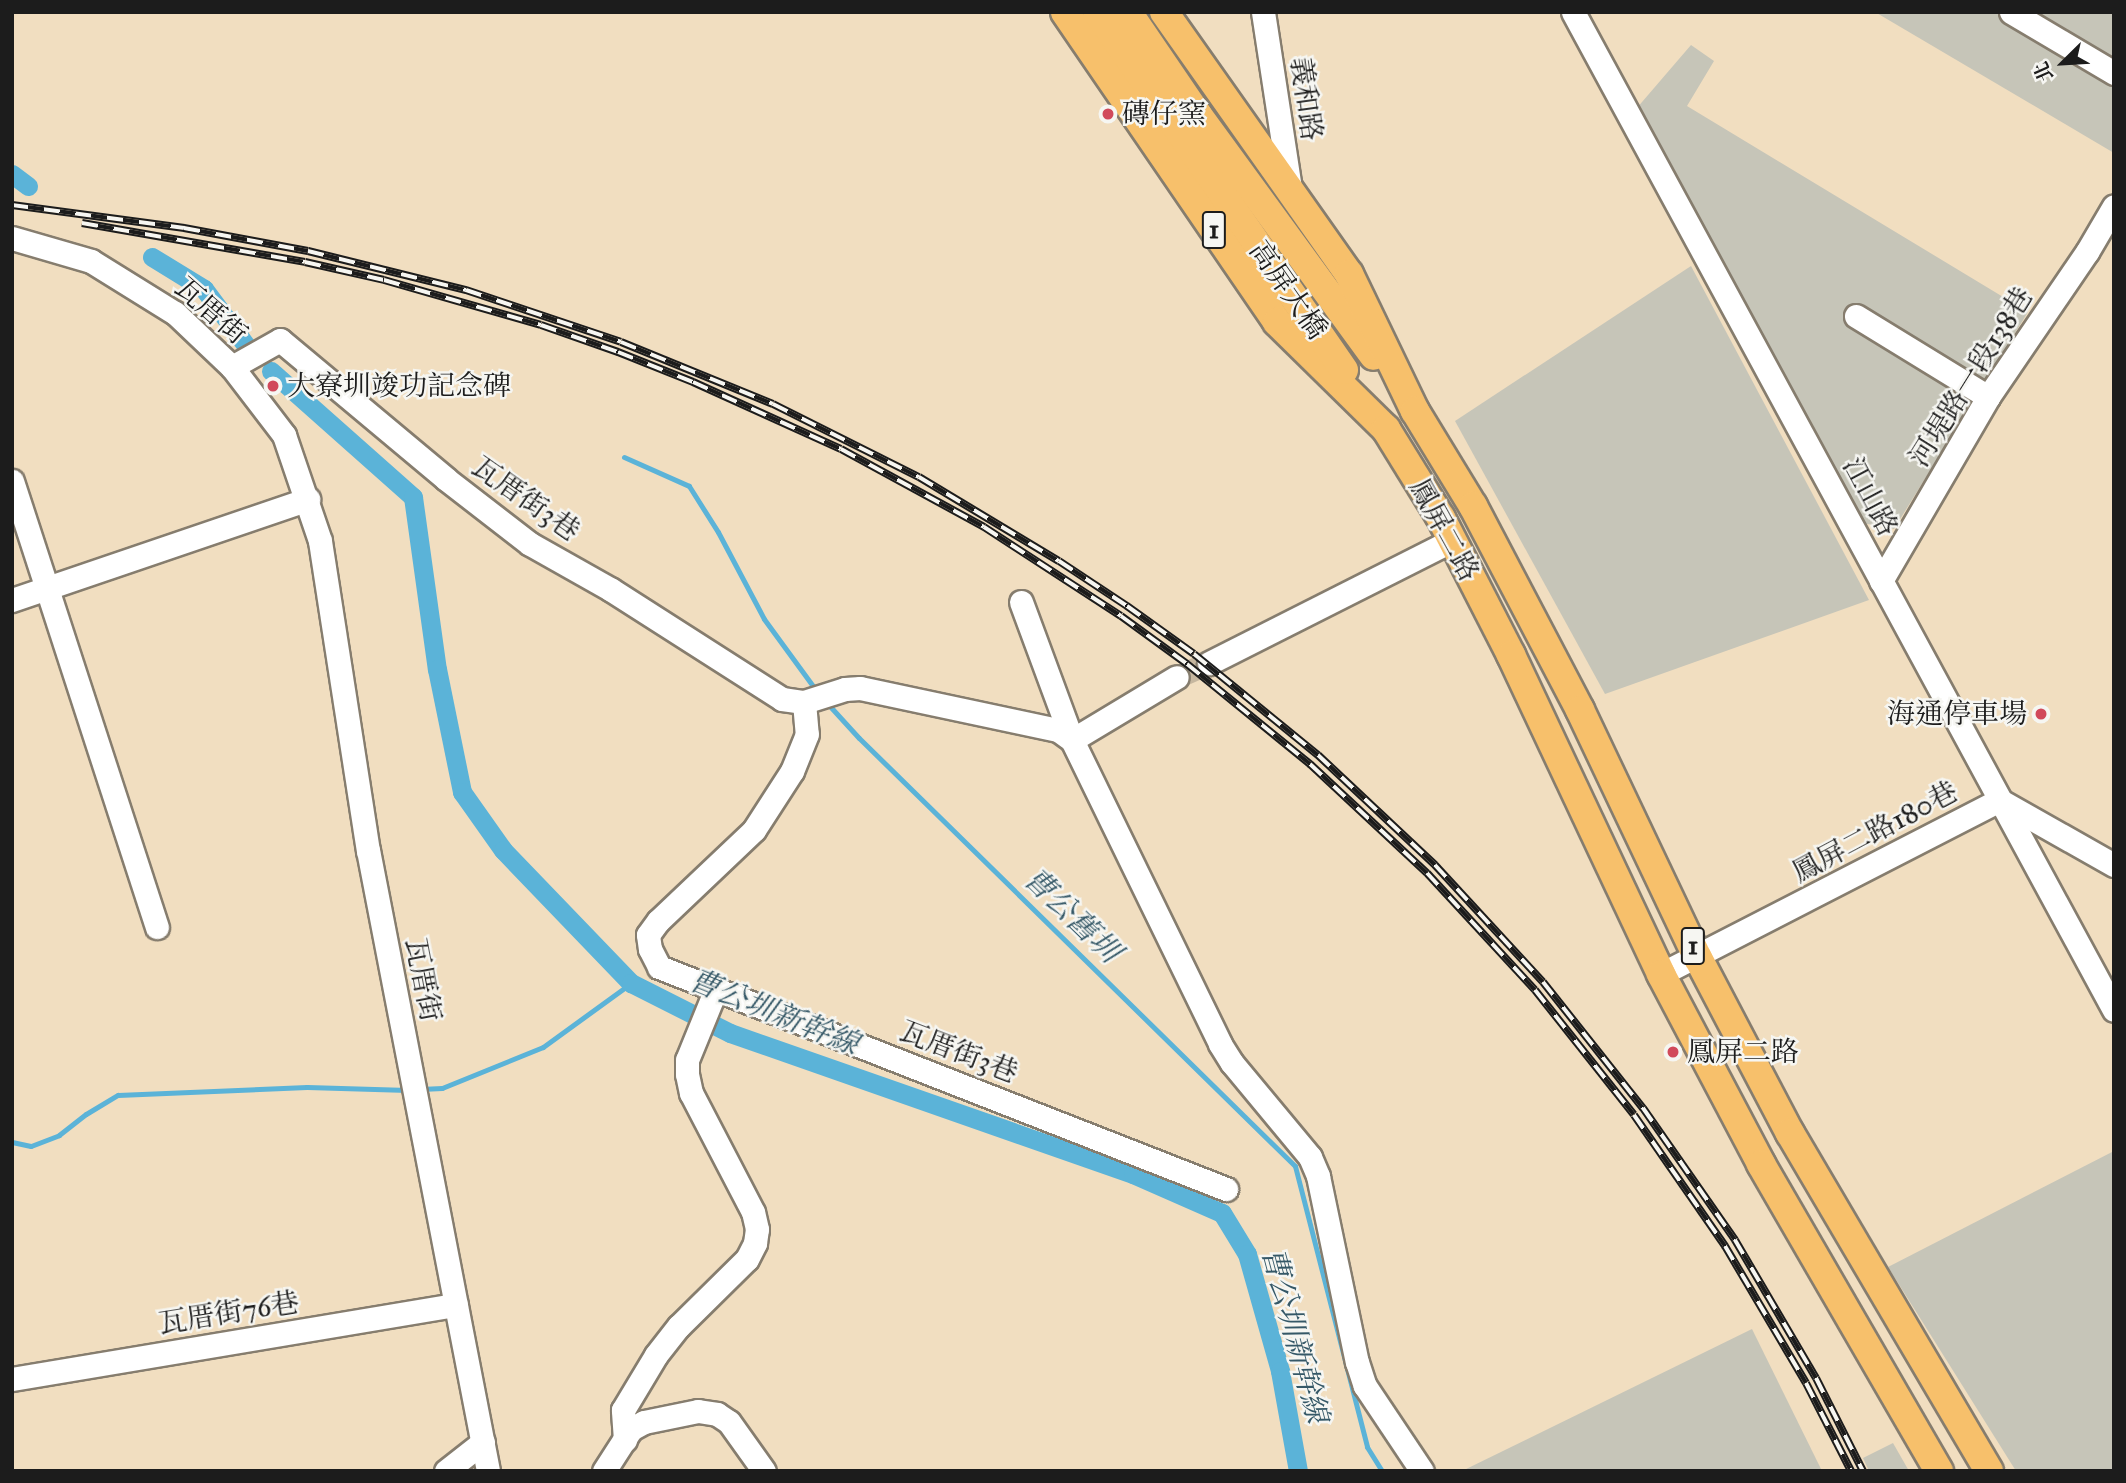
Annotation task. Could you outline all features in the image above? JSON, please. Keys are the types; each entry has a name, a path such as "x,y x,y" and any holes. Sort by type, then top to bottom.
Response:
{"main road":[{"name":"鳳屏二路","path":"1065,12 1277,322 1386,429 1452,540 1511,655 1661,974 1761,1164 1939,1471"},
{"name":"高屏大橋","path":"1097,12 1386,429"},
{"name":"高屏大橋","path":"1128,12 1198,115 1415,411"},
{"name":"鳳屏二路","path":"1164,12 1349,274 1415,411 1473,506 1574,698 1698,958 1790,1133 1989,1471"},
{"path":"1923,1445 1962,1425"}],"street":[{"name":"江山路","path":"1573,12 2114,1010"},
{"path":"2011,12 2114,73"},
{"name":"義和路","path":"1270,17 1290,194"},
{"name":"河堤路一段138巷","path":"1881,582 1988,397 2114,206"},
{"name":"瓦厝街","path":"12,238 91,261 175,313 232,367 284,435 308,499 320,541 368,849 488,1471"},
{"path":"1856,316 1988,397"},
{"name":"瓦厝街3巷","path":"232,367 280,340 446,479 530,544 610,589 782,699 810,701 807,734 792,771 754,830 658,921 648,935 650,949 659,967 713,995 1226,1189"},
{"path":"12,481 157,927"},
{"path":"12,600 308,499"},
{"path":"1209,663 1452,540"},
{"path":"1021,602 1072,740 1220,1044 1232,1063 1310,1157 1318,1176 1365,1386 1422,1471"},
{"path":"1072,740 1177,677"},
{"path":"810,701 845,689 860,688 1058,730 1072,740"},
{"name":"鳳屏二路180巷","path":"1661,974 1698,958 1999,800 2114,865"},
{"path":"625,1440 623,1410 656,1355 679,1326 747,1259 757,1229 754,1212 691,1093 687,1060 713,995"},
{"name":"瓦厝街76巷","path":"12,1379 456,1305"},
{"path":"604,1471 631,1429 644,1422 698,1411 717,1414 729,1422 764,1471"},
{"path":"446,1471 483,1441"}],"shaded area":[{"path":"1875,12 2114,12 2114,153"},
{"path":"1691,45 1714,61 1687,106 2028,312 1894,529 1862,523 1636,109"},
{"path":"1691,266 1869,600 1605,694 1455,421"},
{"path":"2114,1151 2114,1471 2016,1471 1888,1267"},
{"path":"1752,1329 1822,1471 1462,1471"},
{"path":"1893,1443 1909,1471 1869,1471 1863,1458"}],"waterway":[{"name":"曹公圳新幹線","path":"12,174 28,186"},
{"name":"曹公圳新幹線","path":"152,257 204,289 245,344"},
{"name":"曹公圳新幹線","path":"271,371 413,497 437,669 462,792 503,850 631,983 730,1033 1133,1174 1222,1213 1247,1254 1280,1371 1298,1471"},
{"name":"曹公舊圳","path":"624,457 689,486 718,532 764,619 818,693"},
{"name":"曹公舊圳","path":"827,703 859,738 1295,1166 1367,1447 1382,1471"},
{"path":"421,1089 442,1088 543,1047 631,983"},
{"path":"12,1142 31,1146 59,1135 86,1114 118,1095 307,1087 408,1090"}],"tunnel":[{"path":"1177,677 1209,663"}],"railway":[{"path":"12,205 184,228 308,251 466,290 621,342 773,404 919,477 1059,561 1127,606 1194,654 1318,755 1435,865 1543,982 1643,1108 1735,1240 1816,1378 1863,1471"},
{"path":"82,223 305,262 384,280 541,325 618,352 693,382 841,449 984,527 1121,616 1187,664 1310,764 1427,873 1535,990 1634,1115 1725,1246 1806,1383 1851,1471"}],"place":[{"name":"磚仔窯","path":"1108,114"},
{"name":"大寮圳竣功記念碑","path":"273,386"},
{"name":"海通停車場","path":"2041,714"},
{"name":"鳳屏二路","path":"1673,1052"}]}
